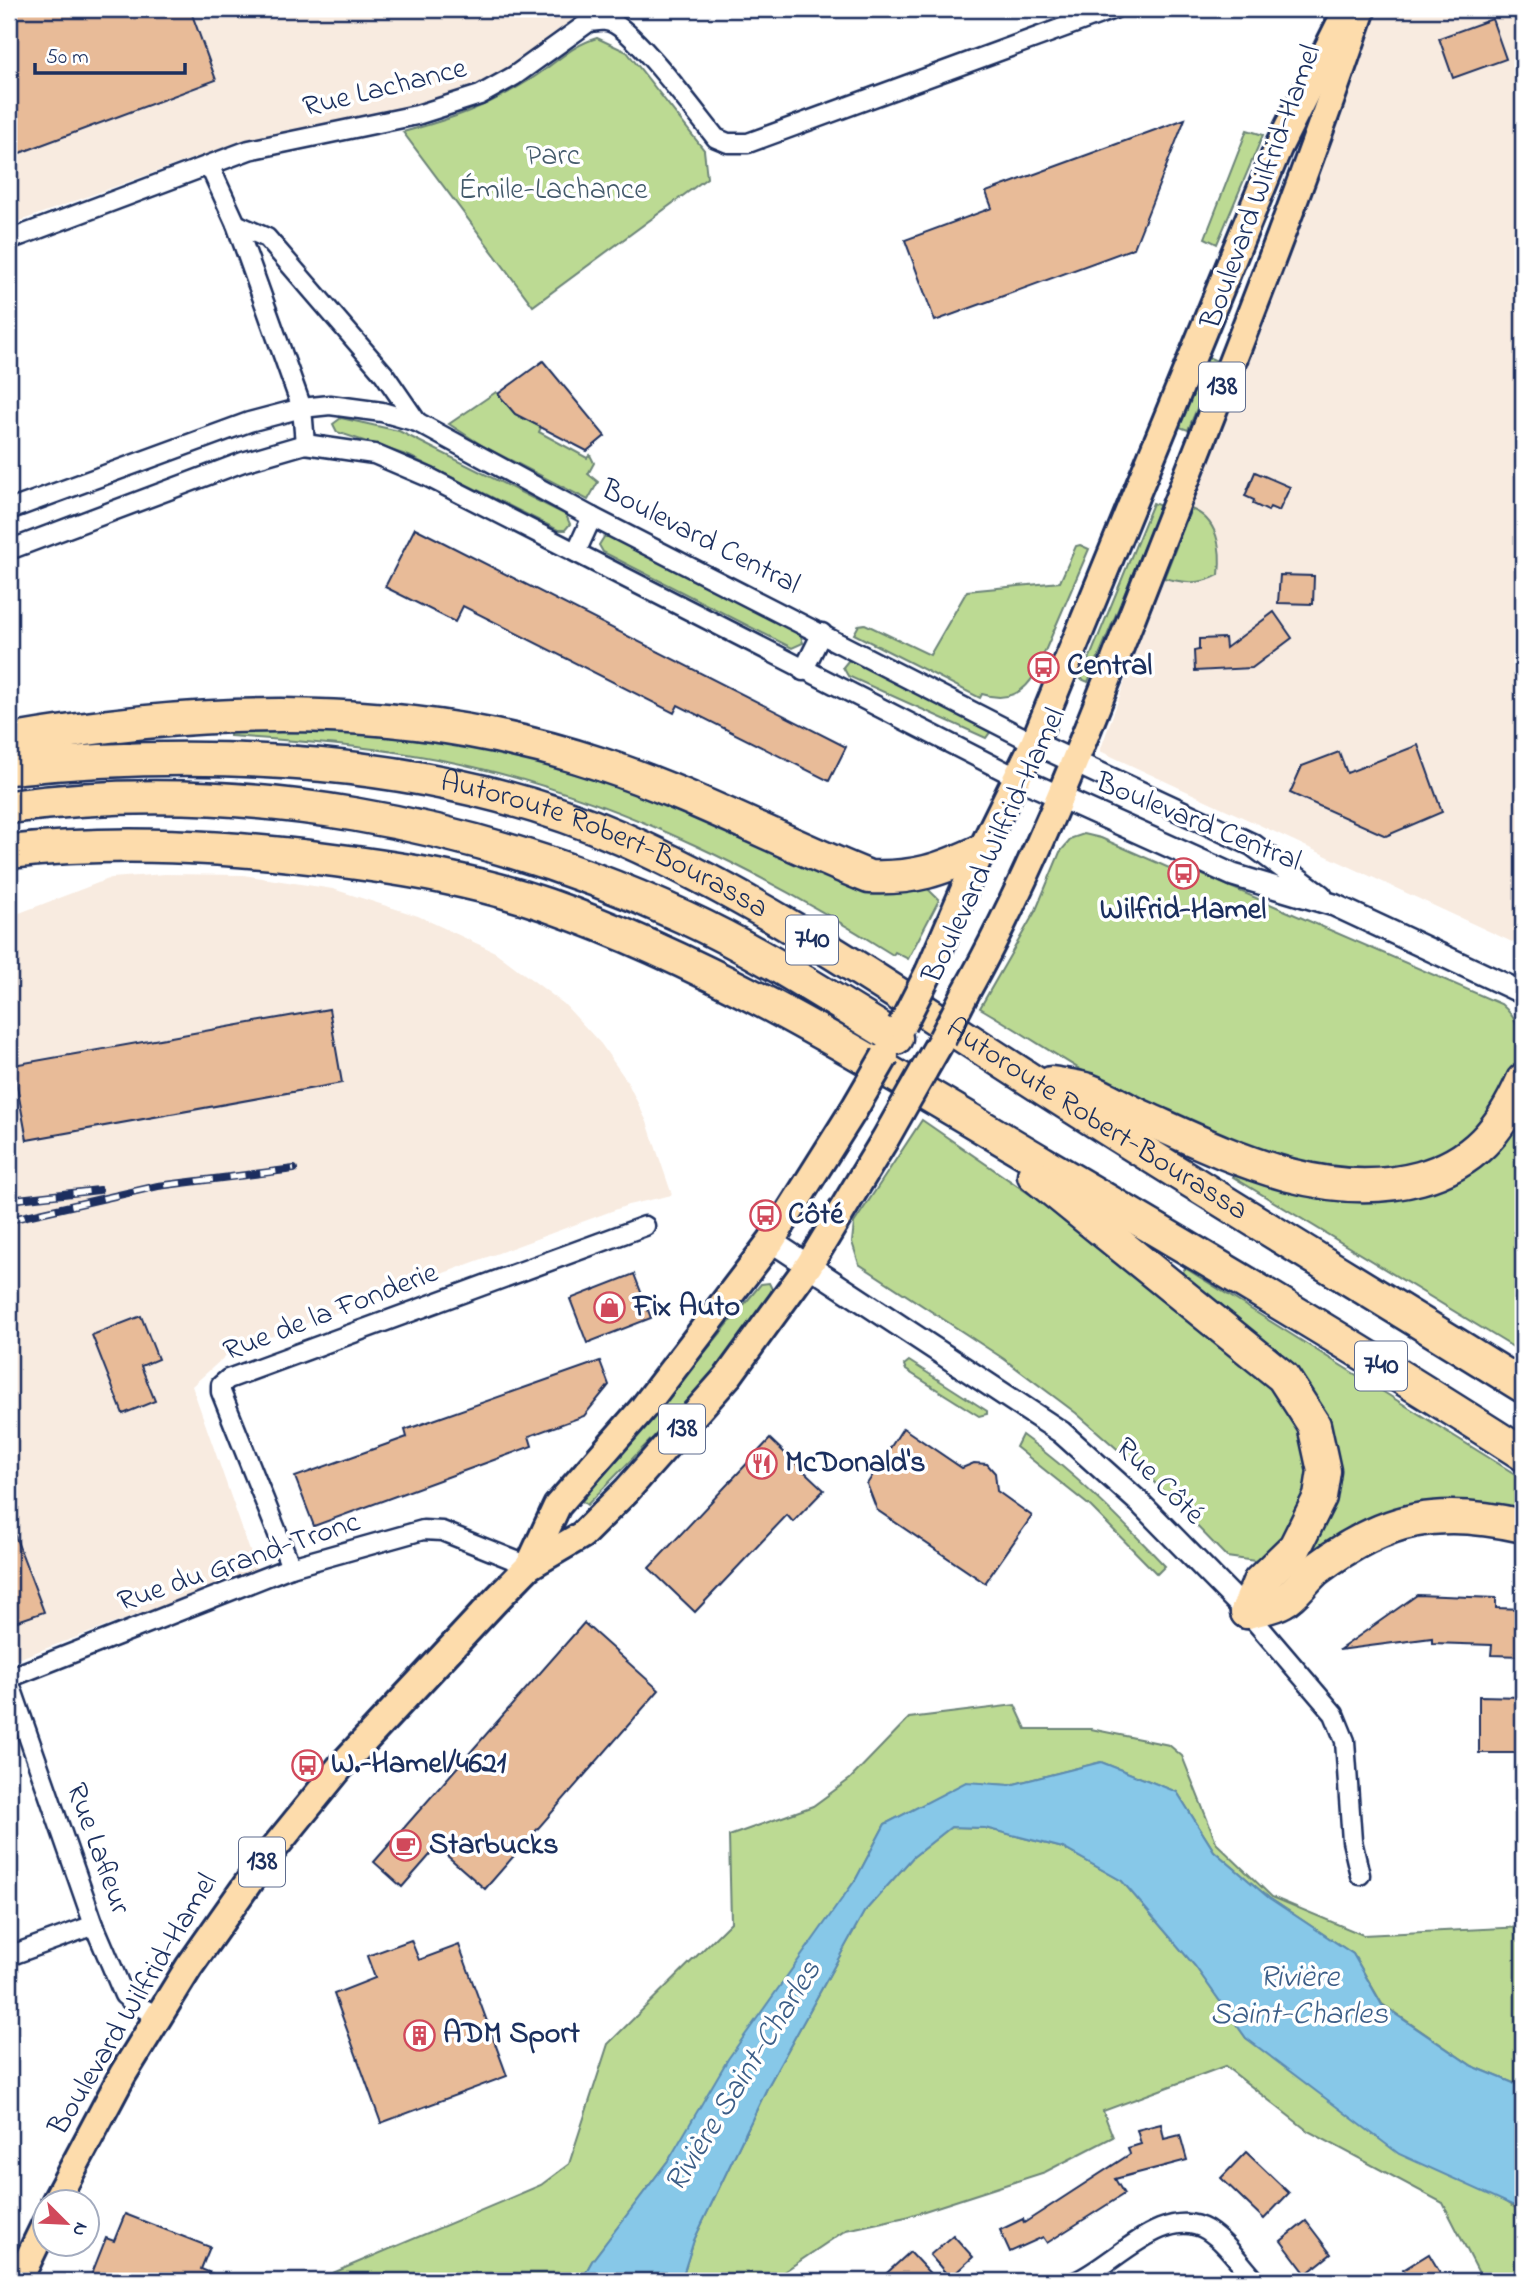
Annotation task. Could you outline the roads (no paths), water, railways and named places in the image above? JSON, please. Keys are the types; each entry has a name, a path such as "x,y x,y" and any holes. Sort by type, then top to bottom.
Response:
{"highway":[{"path":"9,741 96,727 231,715 377,718 458,727 537,744 603,765 869,877 904,879 942,869 981,851"},
{"name":"Autoroute Robert-Bourassa","path":"9,768 130,759 223,758 376,773 431,781 505,799 619,837 696,875 857,967 1031,1080 1523,1386"},
{"path":"9,807 123,799 222,801 338,811 463,836 554,864 686,918 749,950 884,1031"},
{"name":"Autoroute Robert-Bourassa","path":"9,852 135,844 219,848 379,866 489,888 545,905 684,962 778,1011 966,1118 1238,1279 1523,1454"},
{"path":"1031,1080 1086,1089 1186,1136 1289,1175 1338,1185 1380,1185 1432,1175 1473,1152 1496,1131 1523,1080"},
{"path":"966,1118 1088,1221 1244,1343 1283,1377 1302,1403 1321,1446 1324,1471 1320,1497 1295,1547 1259,1582 1247,1612"},
{"path":"1247,1612 1284,1601 1317,1569 1348,1548 1376,1530 1405,1520 1436,1515 1468,1516 1523,1526"}],"main road":[{"name":"Boulevard Wilfrid-Hamel","path":"529,1566 557,1506 645,1407 771,1241 853,1111 884,1031 929,972 981,851 1034,743 1278,148 1348,9"},
{"name":"Boulevard Wilfrid-Hamel","path":"63,2188 124,2074 159,2016 226,1912 301,1813 358,1747 529,1566 582,1535 627,1490 729,1375 809,1265 884,1141 995,940 1059,799 1310,163 1362,9"},
{"path":"18,2281 32,2252"}],"street":[{"name":"Rue Lachance","path":"9,240 210,167 248,150 417,115 480,95 514,76 589,22 604,20 616,25 642,50 716,138 728,143 748,143 1114,9"},
{"path":"210,167 236,224 302,408 305,444"},
{"path":"236,224 267,237 384,374 417,422"},
{"name":"Boulevard Central","path":"9,510 249,422 302,408 330,405 382,412 417,422 592,517 1034,743 1253,845 1334,905"},
{"name":"Boulevard Central","path":"9,550 243,463 305,444 355,450 395,462 1059,799 1233,875 1334,905 1523,993"},
{"path":"576,552 592,517"},
{"path":"803,671 822,633"},
{"name":"Rue de la Fonderie","path":"291,1567 221,1392 221,1385 228,1379 645,1226"},
{"name":"Rue Côté","path":"771,1241 1061,1432 1139,1502 1247,1612 1334,1714 1345,1741 1352,1841 1360,1875"},
{"name":"Rue du Grand-Tronc","path":"9,1680 291,1567 423,1530 442,1531 529,1566"},
{"name":"Rue Lafleur","path":"9,1680 94,1925 124,1995 136,2006 159,2016"},
{"path":"9,1956 94,1925"},
{"path":"1077,2281 1093,2274 1160,2227 1179,2222 1207,2230 1256,2281"}],"water":[{"name":"Rivière Saint-Charles","path":"1101,1762 1177,1792 1214,1851 1269,1898 1353,1954 1382,2005 1472,2066 1523,2087 1523,2210 1399,2154 1246,2038 1195,1966 1122,1881 1063,1848 985,1828 951,1827 913,1857 864,1912 768,2086 694,2240 681,2281 581,2281 592,2261 670,2158 728,2059 856,1879 885,1824 966,1782 1010,1785"}],"railway":[{"path":"9,1220 158,1186 294,1169"},
{"path":"9,1200 99,1190"}],"place":[{"name":"Central","path":"1044,667"},
{"name":"Wilfrid-Hamel","path":"1183,873"},
{"name":"Côté","path":"765,1216"},
{"name":"Fix Auto","path":"610,1308"},
{"name":"McDonald's","path":"762,1464"},
{"name":"W.-Hamel/4621","path":"308,1765"},
{"name":"Starbucks","path":"406,1846"},
{"name":"ADM Sport","path":"420,2035"}],"park label":[{"name":"Parc Émile-Lachance","path":"553,174"}]}
